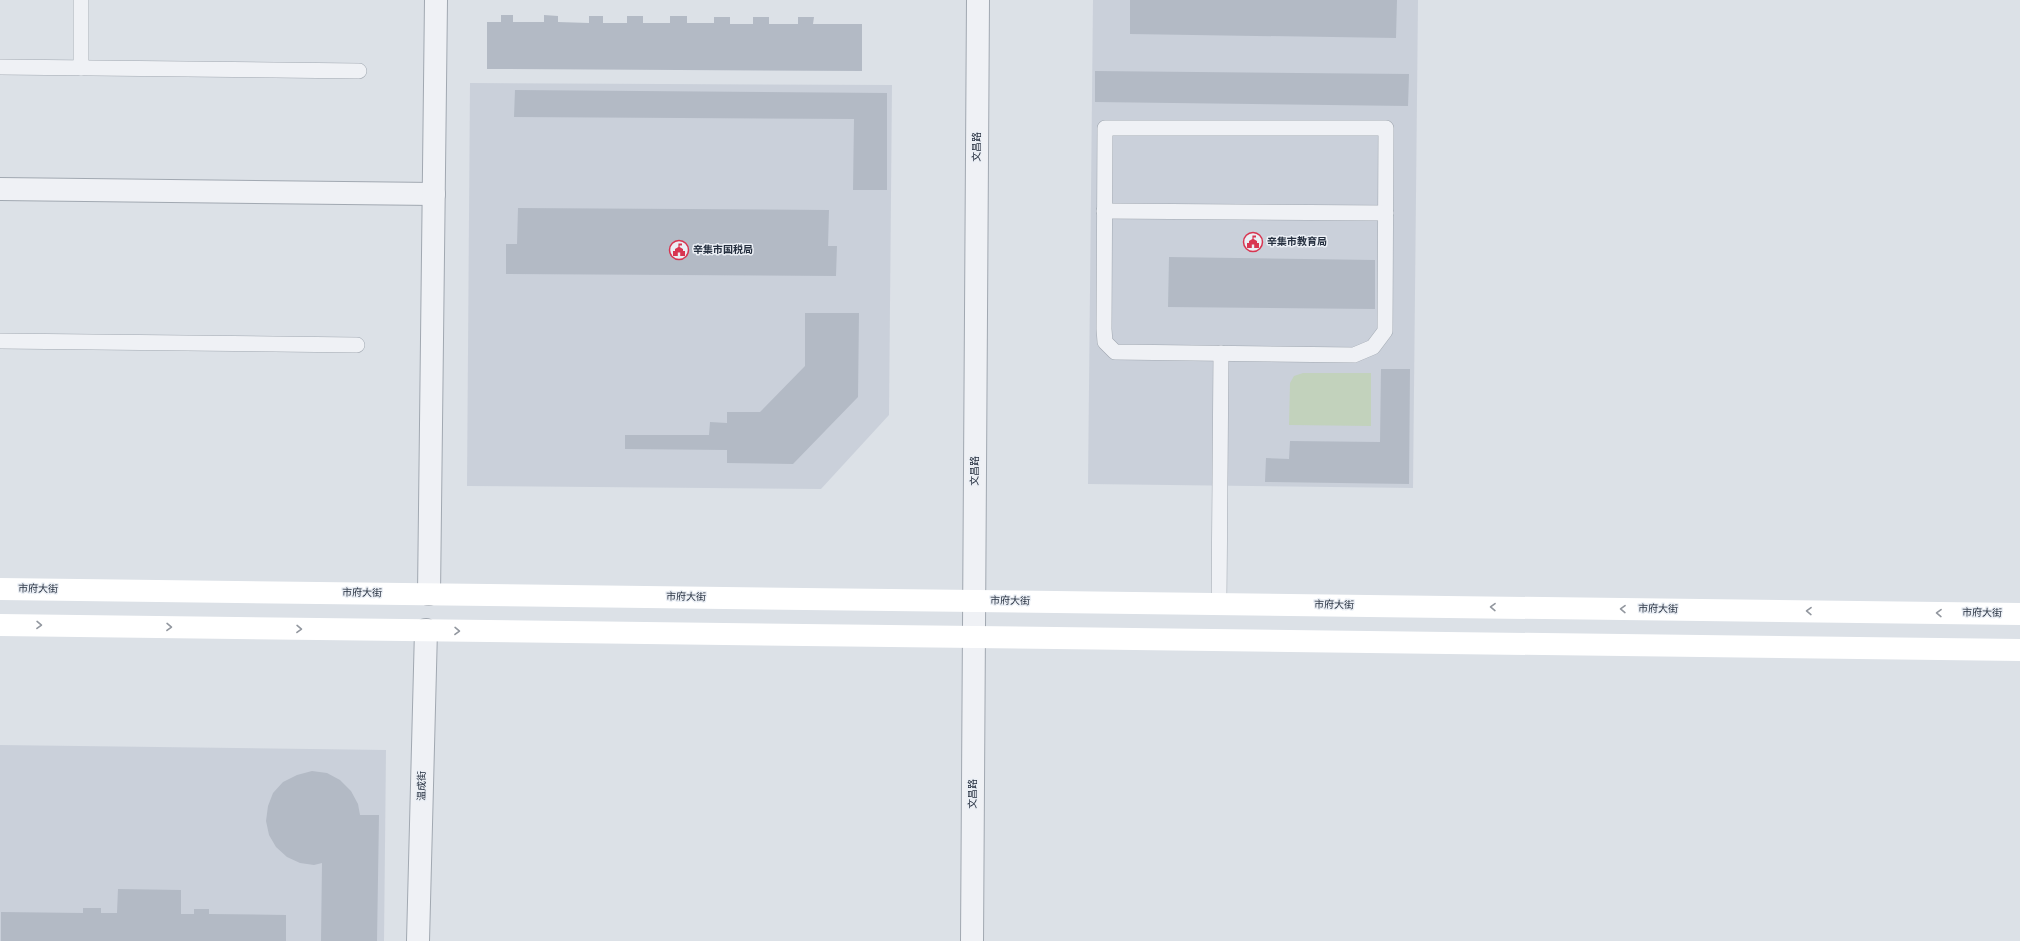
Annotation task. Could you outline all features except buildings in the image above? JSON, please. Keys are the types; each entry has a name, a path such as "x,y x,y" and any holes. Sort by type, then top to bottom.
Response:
{"main road":[{"name":"市府大街","path":"0,588 2020,614"},
{"path":"0,625 2020,650"}],"street":[{"path":"429,594 436,0"},
{"name":"文昌路","path":"972,941 978,0"},
{"path":"0,189 434,194"},
{"name":"温成街","path":"418,941 426,630"}],"lane":[{"path":"81,0 81,68"},
{"path":"0,67 359,71"},
{"path":"1105,128 1386,128 1386,213 1385,331 1373,348 1354,354 1115,352 1105,342 1105,128"},
{"path":"1104,211 1386,213"},
{"path":"0,341 357,345"},
{"path":"1219,604 1221,353"}],"shaded area":[{"name":"辛集市教育局","path":"1093,0 1418,0 1413,488 1088,484"},
{"name":"辛集市国税局","path":"470,83 892,85 889,415 821,489 467,486"},
{"path":"0,745 386,750 384,941 0,941"}],"green space":[{"path":"1303,373 1371,373 1371,426 1289,425 1290,383 1294,376"}],"place":[{"name":"辛集市教育局","path":"1253,242"},
{"name":"辛集市国税局","path":"679,250"}]}
